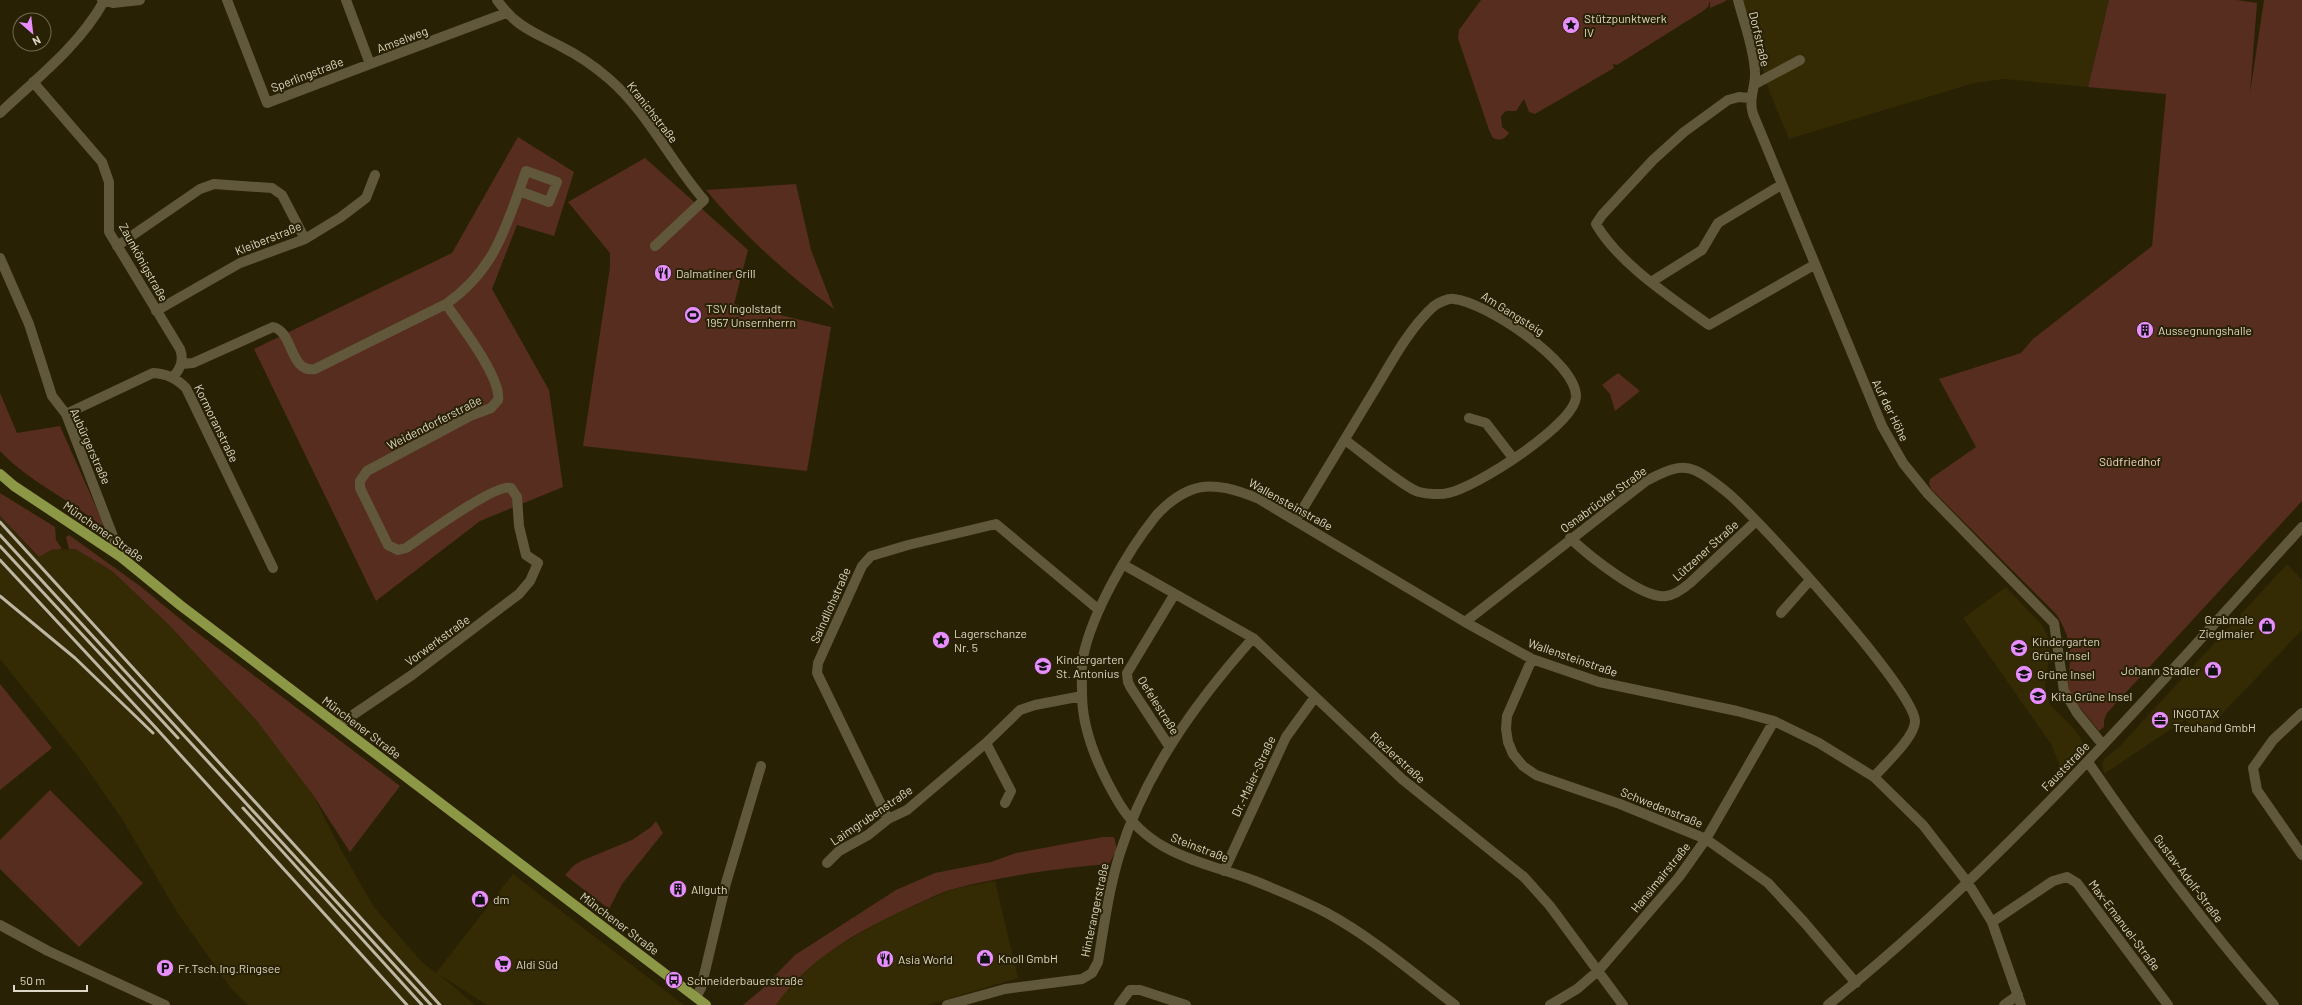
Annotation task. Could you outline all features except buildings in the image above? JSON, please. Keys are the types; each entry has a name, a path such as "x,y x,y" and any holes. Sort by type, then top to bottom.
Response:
{"main road":[{"name":"Münchener Straße","path":"0,474 14,486 121,557 180,605 706,1005"}],"street":[{"path":"0,113 75,43 86,30 103,1 121,3 140,0"},
{"name":"Sperlingstraße","path":"227,0 267,103 370,64"},
{"name":"Amselweg","path":"346,0 370,64 506,13"},
{"name":"Kranichstraße","path":"497,0 506,13 534,34 562,47 594,66 609,79 626,96 704,200 655,246"},
{"name":"Dorfstraße","path":"1738,0 1753,58 1755,84"},
{"path":"1800,60 1755,84 1750,98 1739,97 1728,100 1684,132 1653,160 1602,215 1596,224 1604,238 1651,282 1708,325 1814,265"},
{"name":"Zaunkönigstraße","path":"33,82 102,162 109,182 109,232 180,349 183,357 182,364"},
{"name":"Auf der Höhe","path":"1750,98 1753,114 1781,185 1867,393 1891,443 1928,494 2054,623 2064,691 2077,713 2103,746"},
{"name":"Kleiberstraße","path":"156,311 240,263 305,239 341,217 366,198 375,175"},
{"path":"118,246 200,189 214,184 272,188 282,194 305,239"},
{"path":"1651,282 1702,250 1718,223 1781,185"},
{"path":"66,414 153,373 173,377 182,364 194,363 273,327 282,332 299,364 304,368 315,370 446,304 468,287 490,260 500,242 519,191"},
{"name":"Aubürgerstraße","path":"0,258 29,324 52,396 66,414 121,557"},
{"name":"Am Gangsteig","path":"1296,520 1402,344 1434,305 1451,298 1469,302 1490,312 1545,349 1574,386 1576,397 1573,410 1514,458 1488,476 1467,487 1447,494 1418,492 1345,440"},
{"name":"Weidendorferstraße","path":"446,304 486,363 498,392 496,403 491,408 470,416 367,472 360,481 361,492 388,545 398,550 406,548 453,516 500,488 511,488 517,498 519,526 526,555 538,563"},
{"name":"Kormoranstraße","path":"173,377 186,388 273,568"},
{"path":"1469,418 1486,423 1514,458"},
{"name":"Osnabrücker Straße","path":"1465,622 1570,538 1646,481 1670,469 1693,469 1729,494 1810,580 1892,677 1914,711 1915,722 1910,736 1874,777"},
{"name":"Wallensteinstraße","path":"1099,610 1124,565 1156,516 1172,501 1193,489 1218,487 1240,491 1296,520 1465,622 1532,659 1599,682 1774,721 1819,743 1874,777 1923,825 1968,882 1992,922 2020,1000"},
{"name":"Lützener Straße","path":"1570,538 1590,557 1619,577 1654,596 1666,596 1679,591 1690,583 1755,522"},
{"name":"Saindllohstraße","path":"888,819 817,673 818,663 862,566 872,556 908,545 996,524 1099,610"},
{"name":"Fauststraße","path":"1828,1005 1856,983 1968,882 2088,762 2302,527"},
{"name":"Vorwerkstraße","path":"338,725 412,675 513,599 530,581 538,563"},
{"name":"Riezlerstraße","path":"1124,565 1174,595 1252,638 1402,779 1524,877 1550,906 1624,1005"},
{"path":"1781,613 1810,580"},
{"name":"Oefelestraße","path":"1169,746 1131,688 1128,682 1127,673 1174,595"},
{"name":"Steinstraße","path":"1099,610 1083,657 1082,696 1088,736 1099,765 1118,802 1132,823 1166,850 1297,898 1328,914 1353,930 1455,1005"},
{"name":"Oefelestraße","path":"1132,823 1151,777 1169,746 1203,696 1252,638"},
{"name":"Schwedenstraße","path":"1532,659 1506,716 1508,742 1513,754 1523,766 1536,775 1620,804 1706,839 1768,883 1804,922 1856,983"},
{"name":"Laimgrubenstraße","path":"827,863 839,851 868,835 888,819 907,810 986,743 1020,710 1035,705 1082,696"},
{"name":"Dr.-Maier-Straße","path":"1224,871 1286,737 1315,697"},
{"path":"2302,712 2273,740 2253,768 2257,790 2302,855"},
{"name":"Hanslmairstraße","path":"1550,1005 1577,989 1599,970 1679,876 1706,839 1774,721"},
{"path":"986,743 1010,791 1005,803"},
{"name":"Gustav-Adolf-Straße","path":"2088,762 2146,843 2229,951 2274,1005"},
{"path":"696,997 701,988 726,884 761,766"},
{"name":"Hinterangerstraße","path":"946,1005 1005,989 1082,979 1092,973 1098,962 1112,881 1120,851 1132,823"},
{"name":"Max-Emanuel-Straße","path":"1992,922 2053,881 2066,877 2077,883 2168,1005"},
{"path":"0,925 55,954 165,1005"},
{"path":"1119,1005 1130,990 1140,990 1186,1005"},
{"path":"2004,1005 2020,1000"}],"shaded area":[{"path":"1743,0 2109,0 2088,87 2004,79 1974,83 1789,139 1768,88"},
{"path":"0,516 38,557 51,550 75,549 112,571 170,626 257,721 282,751 313,795 340,848 374,907 422,962 436,973 513,874 684,1005 487,1005 440,975 475,1005 248,1005 230,987 179,915 120,816 78,756 0,659"},
{"path":"2287,564 2302,580 2302,630 2201,736 2185,720 2104,774 2102,764 2105,758 2119,747"},
{"name":"Grüne Insel","path":"2006,587 2042,625 2051,642 2045,687 2050,705 2075,730 2086,747 2064,770 2061,769 2051,744 1963,618"},
{"path":"995,881 1018,978 927,1005 776,1005 786,990 823,955 884,919 952,889"}],"green space":[{"path":"1481,0 1726,1 1710,8 1710,1 1708,7 1703,11 1617,65 1613,64 1614,68 1535,114 1529,112 1524,99 1516,111 1506,111 1501,116 1502,127 1509,133 1500,140 1493,138 1489,130 1458,38 1459,30"},
{"name":"Südfriedhof","path":"2109,0 2237,0 2257,3 2250,93 2264,0 2302,0 2302,501 2107,713 2104,720 2104,727 2099,731 2070,695 2068,681 2070,652 2068,640 2062,624 2056,614 1932,490 1929,484 1930,479 1976,447 1939,379 2021,353 2033,339 2152,246 2166,94 2088,87"},
{"path":"518,137 574,172 554,236 517,225 492,289 549,390 563,487 480,521 376,601 254,349 452,253"},
{"name":"TSV Ingolstadt 1957 Unsernherrn","path":"645,158 748,250 734,304 831,327 807,471 583,446 610,267 610,253 568,202"},
{"path":"796,184 811,250 834,309 767,254 735,223 706,190"},
{"path":"1618,373 1640,391 1615,411 1610,394 1602,385"},
{"path":"0,393 17,433 60,426 104,525 100,525 75,506 23,472 0,451"},
{"path":"0,493 55,527 56,540 62,549 51,550 39,557 0,516"},
{"path":"69,535 140,586 195,631 400,786 350,852 313,795 257,721 170,626 112,571 75,549 69,549 66,537"},
{"path":"0,684 52,748 0,790"},
{"path":"50,790 143,883 79,947 0,869 0,840"},
{"path":"656,821 663,833 622,884 609,909 565,875 573,866 581,861 632,840 651,827"},
{"path":"1103,837 1114,837 1117,849 1109,864 1050,870 1011,876 972,884 944,892 877,923 839,945 805,972 776,1005 743,1005 761,990 795,955 896,890 935,873 991,862 1016,853"}],"railway":[{"path":"0,522 440,1005"},
{"path":"0,535 431,1005"},
{"path":"0,546 178,738"},
{"path":"0,560 156,728 407,1005"},
{"path":"0,596 75,658 153,733"},
{"path":"243,808 422,1005"}],"place":[{"name":"Stützpunktwerk IV","path":"1571,25"},
{"name":"Dalmatiner Grill","path":"663,273"},
{"name":"TSV Ingolstadt 1957 Unsernherrn","path":"693,315"},
{"name":"Aussegnungshalle","path":"2145,330"},
{"name":"Grabmale Zieglmaier","path":"2267,626"},
{"name":"Lagerschanze Nr. 5","path":"941,640"},
{"name":"Kindergarten Grüne Insel","path":"2019,648"},
{"name":"Kindergarten St. Antonius","path":"1043,666"},
{"name":"Johann Stadler","path":"2213,670"},
{"name":"Grüne Insel","path":"2024,674"},
{"name":"Kita Grüne Insel","path":"2038,696"},
{"name":"INGOTAX Treuhand GmbH","path":"2160,720"},
{"name":"Allguth","path":"678,889"},
{"name":"dm","path":"480,899"},
{"name":"Knoll GmbH","path":"985,958"},
{"name":"Asia World","path":"885,959"},
{"name":"Aldi Süd","path":"503,964"},
{"name":"Fr.Tsch.Ing.Ringsee","path":"165,968"},
{"name":"Schneiderbauerstraße","path":"674,980"}]}
